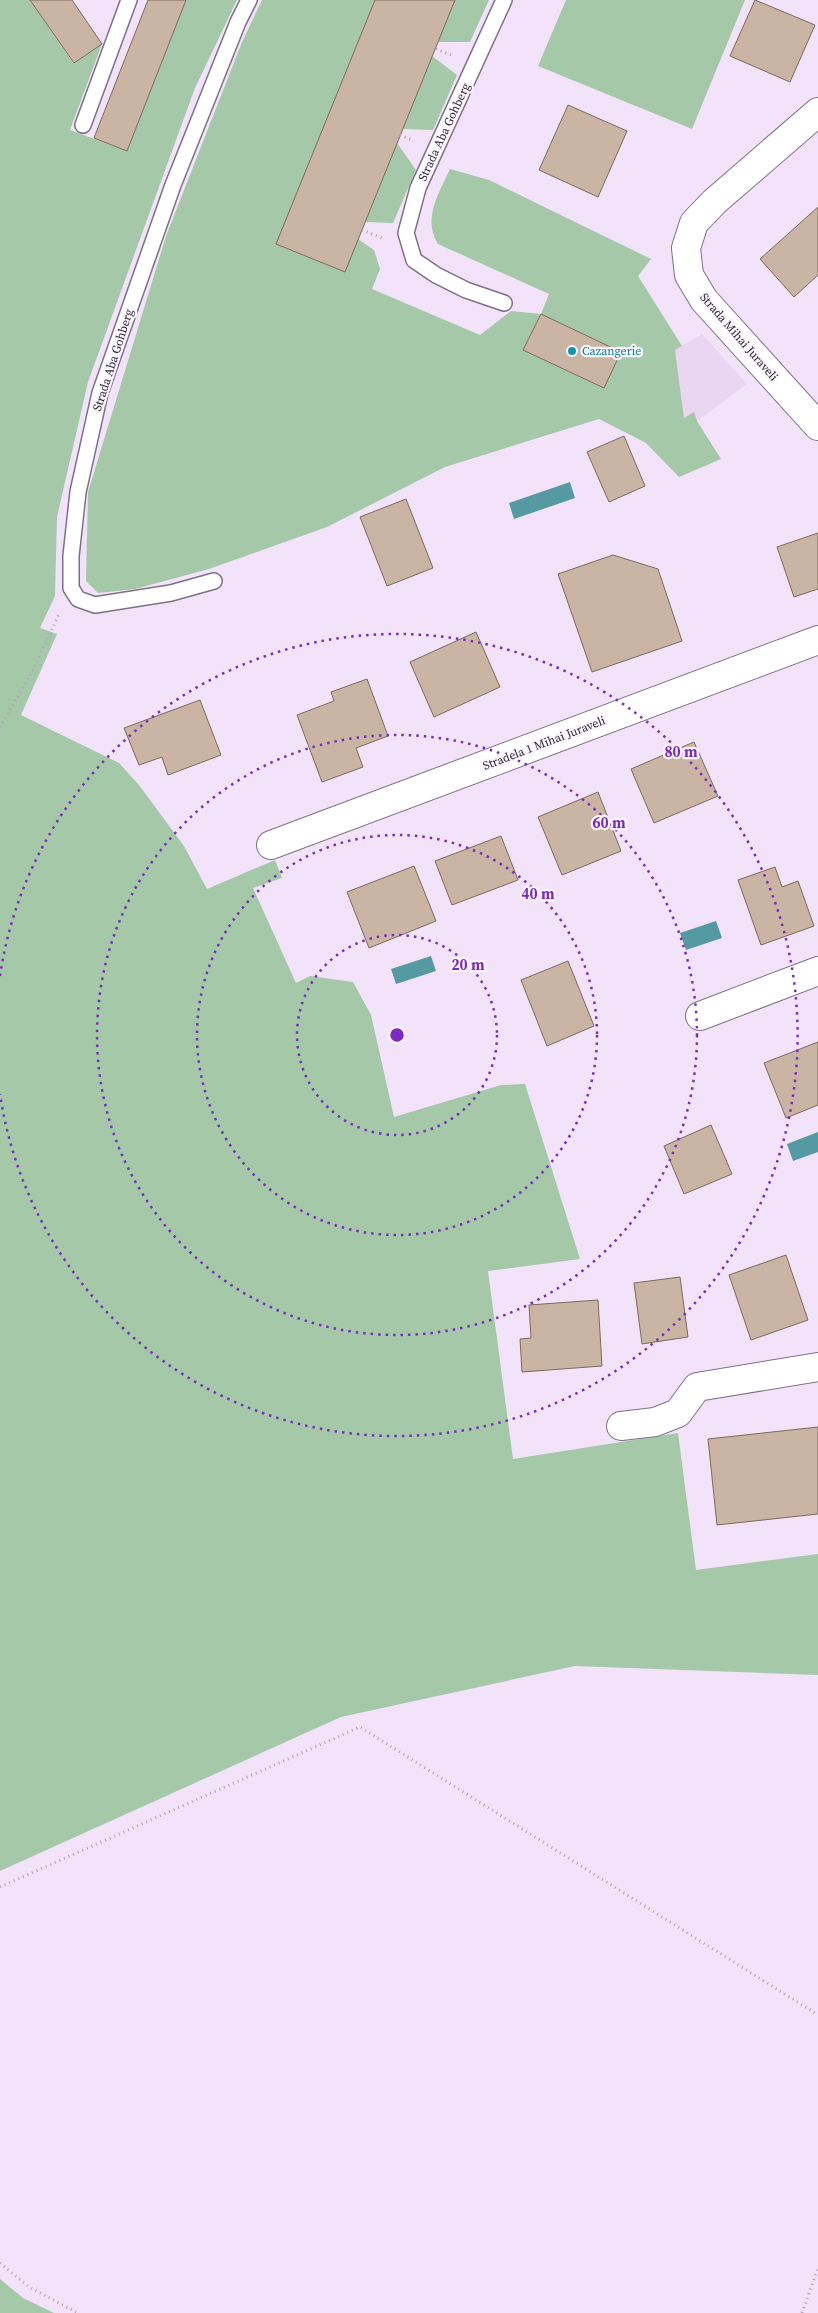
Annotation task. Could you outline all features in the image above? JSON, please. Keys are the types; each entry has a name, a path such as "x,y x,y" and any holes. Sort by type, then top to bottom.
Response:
{"street":[{"name":"Strada Mihai Juraveli","path":"818,112 714,202 694,223 686,248 688,275 704,300 818,426"},
{"name":"Stradela 1 Mihai Juraveli","path":"271,845 818,640"},
{"path":"700,1016 818,971"},
{"path":"621,1426 655,1422 678,1413 697,1387 818,1367"}],"lane":[{"name":"Strada Aba Gohberg","path":"71,588 71,556 78,492 100,393 173,185 238,22 249,0"},
{"name":"Strada Aba Gohberg","path":"504,0 418,188 406,234 414,260 436,275 466,290 504,303"},
{"path":"83,125 125,2"},
{"path":"71,588 78,599 95,605 171,594 214,581"}],"path":[{"path":"0,727 32,672 71,588"},
{"path":"0,1887 360,1727 818,2015"},
{"path":"0,2264 29,2287 78,2313"},
{"path":"802,2313 818,2268"}],"shaded area":[{"path":"702,334 747,384 697,421 684,418 675,350"}],"green space":[{"path":"0,0 30,0 73,63 102,44 70,130 127,151 186,0 237,0 195,88 88,382 57,517 55,596 40,628 57,634 21,715 119,763 139,785 184,846 207,889 275,860 282,878 253,888 296,983 310,976 353,982 371,1015 394,1117 501,1085 525,1084 580,1259 488,1271 513,1459 678,1433 696,1570 818,1554 818,1675 575,1666 341,1717 0,1871"},
{"path":"262,0 375,0 276,244 344,272 358,239 374,250 380,269 372,289 480,335 511,311 541,314 549,294 438,244 433,235 432,216 434,206 450,169 489,180 651,259 638,276 682,346 675,350 684,418 694,412 697,421 721,459 679,477 646,443 599,419 445,467 327,527 209,569 135,589 98,593 86,581 88,492 166,236 242,42","holes":["541,314 621,352 604,388 523,350"]},
{"path":"455,0 489,0 470,42 438,42"},
{"path":"566,0 745,0 692,129 538,66"},
{"path":"432,56 457,75 433,130 403,129"},
{"path":"397,143 416,170 393,223 365,222"},
{"path":"0,2279 23,2298 54,2313 0,2313"}],"water":[{"path":"570,482 575,498 514,519 509,503"},
{"path":"716,921 722,938 686,950 680,933"},
{"path":"431,956 436,971 396,984 391,969"},
{"path":"818,1132 818,1152 793,1161 787,1144"}],"building":[{"path":"30,0 72,0 102,44 74,63"},
{"path":"148,0 186,0 127,151 94,138"},
{"path":"375,0 455,0 345,272 276,244"},
{"path":"755,0 815,25 790,82 730,56"},
{"path":"568,105 627,131 598,197 539,170"},
{"path":"818,207 818,275 794,297 760,259"},
{"name":"Cazangerie","path":"541,314 621,352 604,388 523,350"},
{"path":"624,436 645,486 609,502 587,452"},
{"path":"406,499 433,568 387,586 360,517"},
{"path":"818,533 818,589 794,597 777,547"},
{"path":"613,555 658,569 682,641 592,672 558,574"},
{"path":"476,632 500,687 434,717 410,662"},
{"path":"367,679 388,736 356,748 363,767 322,782 297,715 334,701 331,692"},
{"path":"200,700 221,755 168,775 162,757 139,765 124,728"},
{"path":"694,742 718,796 654,823 631,769"},
{"path":"598,792 621,851 562,875 538,817"},
{"path":"501,836 518,880 452,905 435,861"},
{"path":"414,866 436,921 369,948 347,892"},
{"path":"775,867 782,887 798,881 814,926 761,945 738,880"},
{"path":"568,961 594,1026 547,1046 521,980"},
{"path":"818,1042 818,1105 786,1118 764,1063"},
{"path":"711,1125 732,1174 684,1194 664,1146"},
{"path":"786,1255 808,1320 751,1340 729,1275"},
{"path":"680,1277 688,1337 642,1344 634,1283"},
{"path":"598,1300 602,1366 522,1372 520,1339 531,1338 529,1305"},
{"path":"818,1427 818,1514 717,1525 708,1439"}],"place":[{"name":"Cazangerie","path":"572,351"}]}
